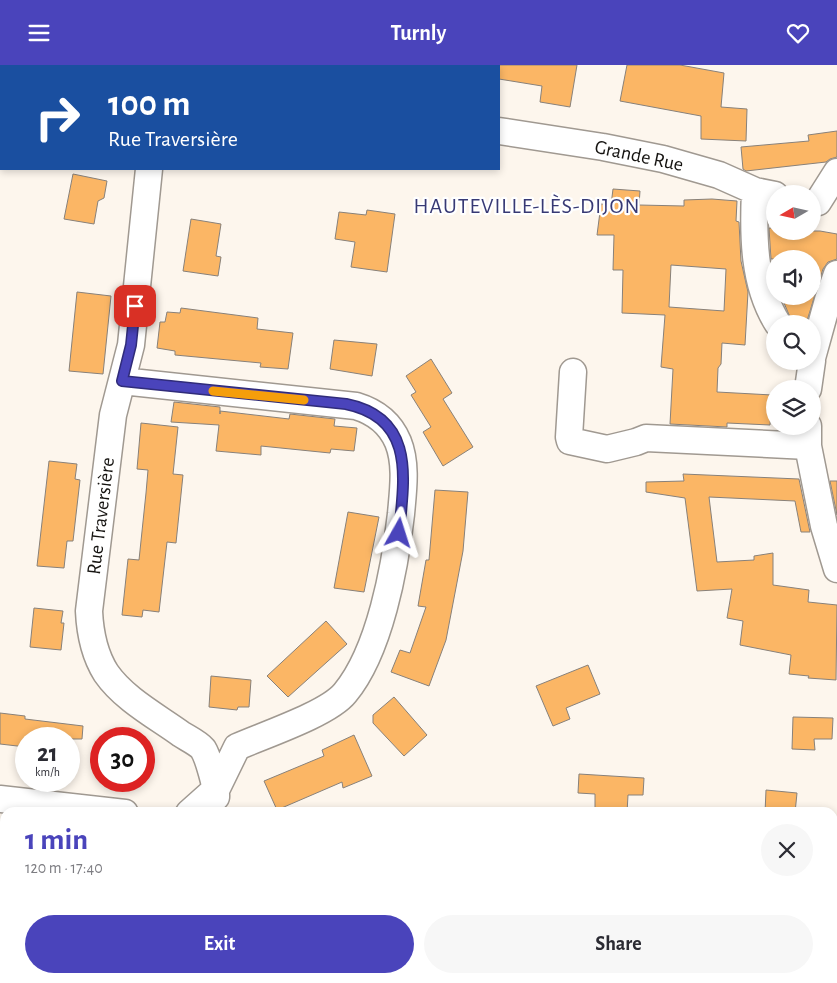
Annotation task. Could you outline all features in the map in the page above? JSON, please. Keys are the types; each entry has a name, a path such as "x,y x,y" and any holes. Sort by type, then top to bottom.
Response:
{"street":[{"name":"Grande Rue","path":"500,131 603,147 663,159 719,175 765,193"},
{"name":"Rue Traversière","path":"149,170 131,345 113,415 89,611 92,638 100,662 118,687 202,749 216,800"},
{"path":"823,203 837,172"},
{"path":"765,193 754,217 757,265 761,285 773,315"},
{"path":"821,326 837,273"},
{"path":"573,372 570,441 607,449 636,443 646,438 808,436 824,526 836,561"},
{"path":"122,381 356,406 375,413 383,420 392,431 401,454 403,492 396,555 383,611 360,671 344,695 324,710 237,747 216,800 201,807"},
{"path":"0,799 71,807"}],"building":[{"path":"500,65 577,65 570,107 540,102 542,86 500,79"},
{"path":"627,65 680,65 724,73 721,107 747,109 746,141 701,139 701,116 620,101"},
{"path":"837,131 837,157 826,162 746,171 743,169 741,147 809,141 808,135"},
{"path":"73,174 107,181 104,198 98,201 94,224 64,219"},
{"path":"613,189 640,191 639,205 684,206 684,200 712,199 737,201 736,221 739,222 741,261 748,292 745,345 722,343 717,392 766,395 766,425 727,423 727,427 670,424 673,369 661,367 665,315 622,313 623,270 613,270 614,235 597,235 601,204 611,205","holes":["671,265 726,269 724,311 669,307"]},
{"path":"367,210 395,214 387,272 351,267 355,242 335,239 339,212 366,215"},
{"path":"191,219 221,224 216,256 221,257 218,276 183,271"},
{"path":"821,231 837,234 837,259 828,262 821,275 821,250 770,250 770,240 821,240"},
{"path":"77,292 111,296 103,374 69,371"},
{"path":"785,305 812,305 809,315 789,315"},
{"path":"181,308 258,318 257,329 293,333 288,369 260,367 261,363 175,355 175,351 157,348 160,322 165,322 167,312 180,313"},
{"path":"334,340 377,344 372,376 330,369"},
{"path":"431,359 452,393 443,399 473,447 443,466 423,432 431,427 411,395 416,392 406,376"},
{"path":"174,402 220,407 220,411 289,419 290,414 335,419 334,426 357,428 354,451 331,449 330,453 261,446 261,455 216,451 219,425 171,422"},
{"path":"141,423 178,427 173,474 183,475 176,543 167,542 159,612 143,610 142,617 122,615 128,559 139,560 146,493 148,470 137,469"},
{"path":"49,461 77,464 75,479 80,480 73,541 67,541 64,568 37,566"},
{"path":"683,474 799,479 810,532 801,532 795,501 709,497 717,562 754,560 754,556 773,553 773,585 809,590 808,602 837,605 836,680 808,678 809,676 789,674 791,655 740,645 743,621 727,618 732,589 697,591 685,498 646,492 646,482 684,481"},
{"path":"830,481 837,481 837,515"},
{"path":"435,490 468,492 463,551 446,640 429,686 391,672 400,650 410,653 426,607 418,606 426,560 429,560"},
{"path":"348,512 379,517 364,592 334,588"},
{"path":"34,608 63,611 61,623 64,623 61,650 30,647"},
{"path":"326,621 347,644 288,697 267,676"},
{"path":"588,665 600,694 566,708 570,719 553,726 536,686"},
{"path":"211,676 251,680 249,707 238,707 237,710 209,707"},
{"path":"394,697 427,735 404,756 373,723 373,715"},
{"path":"0,713 25,716 25,719 83,726 82,739 80,739 80,727 15,727 15,746 0,744"},
{"path":"793,717 833,718 832,739 814,739 815,750 792,749"},
{"path":"354,735 372,776 343,788 342,782 284,807 276,807 264,781 324,756 322,750"},
{"path":"579,774 644,778 643,795 628,795 627,807 595,807 595,794 578,793"},
{"path":"766,790 797,793 796,807 765,807"}],"slow traffic":[{"path":"213,391 304,400"}],"district":[{"name":"HAUTEVILLE-LÈS-DIJON","path":"527,206"}],"route":[{"path":"135,306 131,345 122,381 346,404 375,413 392,431 401,454 403,492 399,533"}]}
